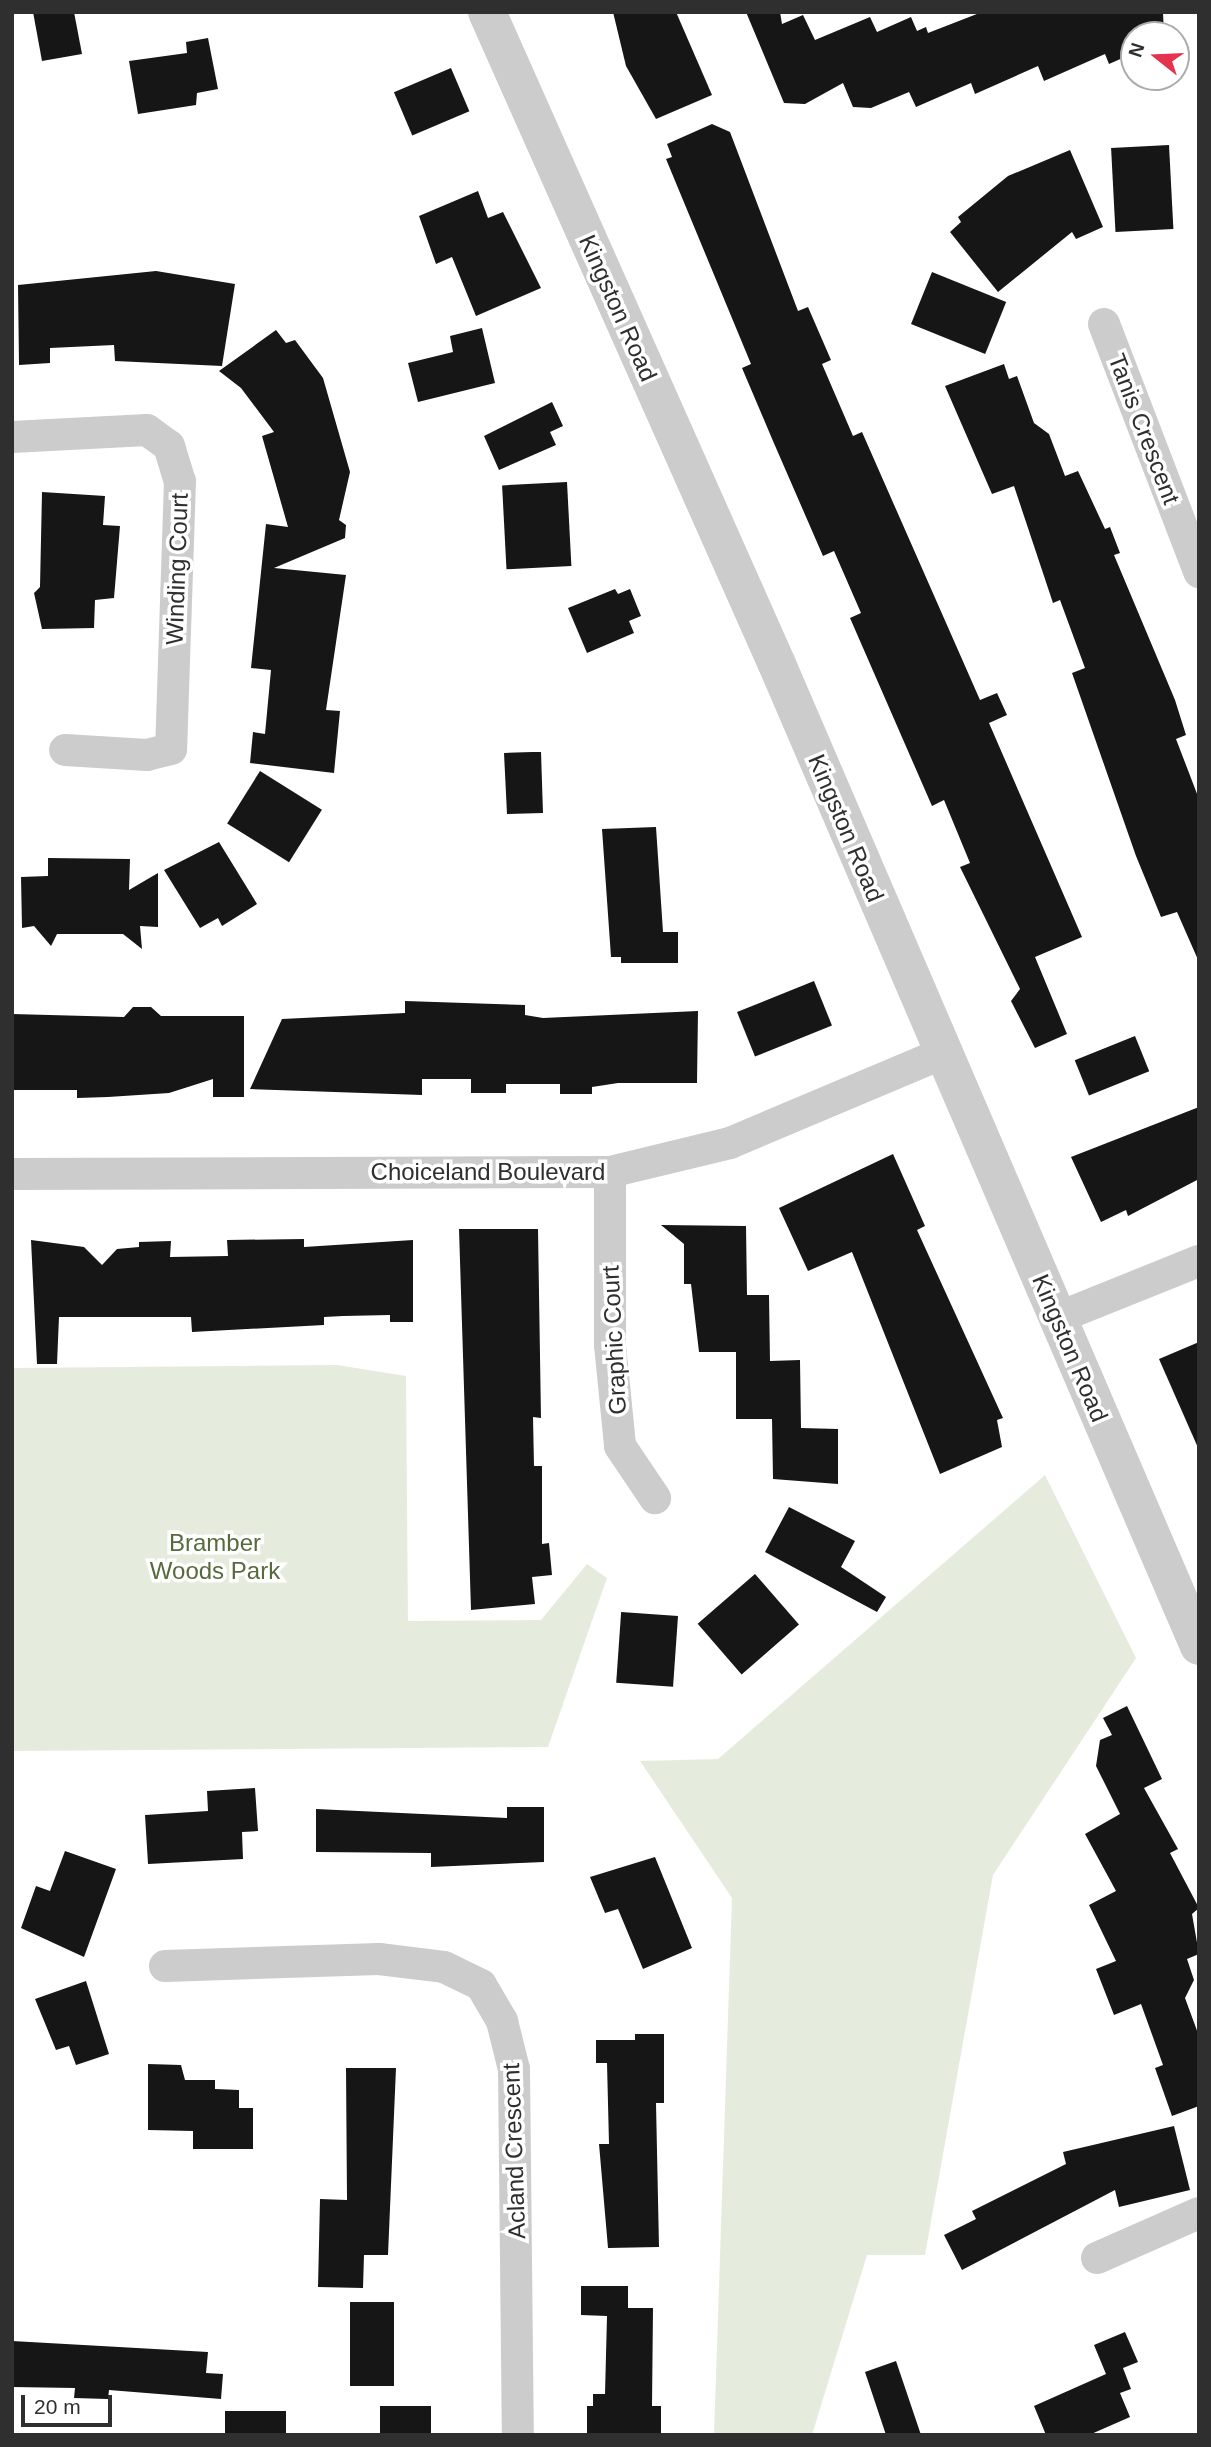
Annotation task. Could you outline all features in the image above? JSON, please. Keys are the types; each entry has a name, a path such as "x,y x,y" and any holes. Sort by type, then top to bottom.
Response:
{"street":[{"name":"Kingston Road","path":"487,12 1199,1646"},
{"name":"Tanis Crescent","path":"1104,324 1199,572"},
{"name":"Winding Court","path":"12,436 147,430 169,446 180,481 171,749 146,755 65,750"},
{"name":"Choiceland Boulevard","path":"12,1174 610,1172 730,1143 941,1054"},
{"name":"Graphic Court","path":"610,1172 610,1345 620,1446 654,1497"},
{"path":"1057,1318 1199,1261"},
{"name":"Acland Crescent","path":"165,1966 379,1959 444,1967 481,1985 502,2021 514,2069 518,2435"},
{"path":"1097,2258 1199,2213"}],"green space":[{"name":"Bramber Woods Park","path":"337,1365 406,1376 408,1621 541,1620 587,1564 607,1578 548,1747 12,1751 12,1368"},
{"path":"1045,1475 1136,1658 993,1875 925,2255 867,2255 812,2435 714,2435 732,1898 640,1761 718,1759"}],"building":[{"path":"33,12 74,12 82,54 42,61"},
{"path":"613,12 676,12 712,95 656,119 626,66"},
{"path":"746,12 780,12 782,24 803,15 815,40 870,17 877,32 911,17 917,31 926,27 928,33 982,12 1163,12 1163,21 1120,21 1120,59 1109,64 1105,54 1044,81 1038,66 975,94 971,83 916,107 909,92 871,108 853,107 843,83 805,104 784,103"},
{"path":"208,38 218,89 197,93 196,105 138,114 129,61 187,53 186,42"},
{"path":"451,68 469,111 412,135 394,92"},
{"path":"712,124 730,132 798,311 808,307 831,360 822,364 853,436 862,432 980,700 997,693 1007,715 989,723 1082,937 1035,957 1067,1034 1035,1048 1011,1001 1020,989 960,867 970,863 944,800 932,806 850,618 861,613 834,551 823,556 773,441 742,368 751,364 666,159 672,157 667,144"},
{"path":"1169,145 1173,229 1115,232 1111,148"},
{"path":"1070,150 1103,227 1076,239 1072,232 998,292 950,232 961,222 958,217 1008,176"},
{"path":"478,191 488,218 503,212 541,288 476,316 452,257 436,264 419,216"},
{"path":"156,271 235,284 222,366 115,361 114,345 50,348 50,363 19,365 18,285"},
{"path":"932,272 1006,302 985,354 911,324"},
{"path":"482,328 495,383 418,402 408,363 453,352 450,336"},
{"path":"276,330 286,343 295,340 323,378 350,472 339,520 346,525 345,538 274,568 346,575 326,710 340,711 334,773 250,763 253,732 265,734 271,670 251,668 266,524 288,527 262,436 274,432 241,388 219,371"},
{"path":"1004,364 1009,379 1017,376 1034,423 1049,434 1065,476 1078,471 1105,529 1110,527 1120,553 1114,555 1175,700 1186,735 1176,739 1199,799 1199,962 1177,912 1161,917 1136,856 1072,673 1085,668 1060,600 1053,603 1014,486 992,494 945,386"},
{"path":"552,402 563,426 550,432 556,445 499,470 484,436"},
{"path":"567,482 571,566 506,569 502,485"},
{"path":"42,492 105,496 103,525 120,526 114,598 95,600 94,628 42,629 34,593 40,587"},
{"path":"615,589 618,594 630,589 641,616 629,621 634,633 587,653 568,608"},
{"path":"541,752 543,813 507,814 504,753"},
{"path":"260,771 322,810 289,862 227,824"},
{"path":"656,827 663,932 678,932 678,963 621,963 621,957 611,957 602,829"},
{"path":"219,842 257,904 222,926 218,918 200,928 164,870"},
{"path":"48,858 130,859 129,890 158,873 158,927 140,926 142,949 123,934 57,934 51,946 34,926 22,928 21,877 48,876"},
{"path":"814,981 832,1026 755,1057 737,1012"},
{"path":"405,1001 525,1005 525,1015 543,1018 698,1011 697,1083 618,1083 592,1087 592,1094 560,1094 560,1084 506,1084 506,1093 471,1093 471,1079 422,1079 422,1095 250,1089 282,1019 405,1013"},
{"path":"133,1007 151,1007 161,1016 244,1016 244,1097 213,1097 213,1079 169,1093 108,1097 77,1098 77,1090 12,1090 12,1014 124,1017"},
{"path":"1135,1036 1149,1071 1089,1096 1075,1060"},
{"path":"1199,1107 1199,1179 1128,1216 1126,1210 1101,1222 1071,1157"},
{"path":"893,1154 925,1226 917,1230 1003,1418 997,1420 1002,1447 940,1474 852,1252 808,1271 779,1208"},
{"path":"661,1225 746,1226 747,1295 769,1295 770,1361 800,1360 801,1428 838,1429 838,1484 773,1479 772,1419 736,1419 736,1352 699,1352 691,1284 684,1284 684,1244"},
{"path":"459,1229 538,1229 541,1418 533,1417 534,1466 542,1466 542,1544 549,1543 552,1575 532,1577 535,1604 471,1610"},
{"path":"304,1239 304,1247 413,1240 413,1322 390,1322 390,1315 343,1316 324,1317 324,1325 192,1332 191,1317 59,1317 57,1364 37,1364 31,1240 84,1247 102,1265 117,1249 139,1247 139,1242 171,1241 170,1257 228,1256 227,1240"},
{"path":"1199,1342 1199,1450 1159,1359"},
{"path":"789,1507 855,1541 841,1567 886,1597 877,1612 765,1552"},
{"path":"755,1574 799,1625 742,1674 698,1624"},
{"path":"621,1612 678,1616 673,1687 616,1683"},
{"path":"1127,1706 1162,1779 1144,1788 1178,1849 1170,1853 1199,1908 1192,1914 1199,1954 1187,1959 1194,1980 1185,1998 1199,2036 1199,2106 1172,2116 1155,2068 1163,2065 1141,2004 1114,2015 1096,1969 1116,1961 1089,1905 1116,1891 1085,1834 1120,1814 1096,1766 1100,1740 1112,1735 1103,1718"},
{"path":"255,1788 258,1831 242,1832 243,1859 148,1864 145,1815 208,1811 207,1791"},
{"path":"507,1807 544,1807 544,1862 431,1867 431,1853 316,1852 316,1809 507,1818"},
{"path":"65,1851 116,1869 84,1957 21,1928 36,1886 50,1891"},
{"path":"655,1857 692,1948 643,1969 618,1909 605,1913 590,1877"},
{"path":"86,1981 109,2054 76,2065 69,2046 56,2050 35,1999"},
{"path":"635,2034 664,2034 664,2103 656,2103 659,2247 608,2248 599,2144 609,2144 607,2063 596,2063 596,2040 635,2040"},
{"path":"148,2064 181,2065 185,2080 215,2080 215,2089 239,2090 239,2108 253,2108 253,2149 193,2149 193,2131 148,2130"},
{"path":"346,2068 396,2068 388,2255 364,2255 363,2288 318,2287 320,2199 347,2200"},
{"path":"1174,2126 1190,2190 1119,2207 1115,2190 962,2270 944,2235 976,2219 972,2211 1066,2164 1063,2152"},
{"path":"581,2286 628,2286 628,2308 653,2308 652,2406 661,2406 661,2435 587,2435 587,2406 593,2406 593,2394 605,2394 607,2316 581,2315"},
{"path":"350,2302 394,2302 394,2386 350,2386"},
{"path":"1125,2332 1138,2362 1123,2368 1131,2389 1120,2393 1130,2417 1089,2435 1046,2435 1034,2406 1106,2374 1094,2345"},
{"path":"12,2341 208,2352 206,2373 223,2374 221,2399 109,2390 108,2399 74,2398 75,2388 12,2387"},
{"path":"896,2361 921,2435 886,2435 865,2372"},
{"path":"380,2406 431,2406 431,2435 380,2435"},
{"path":"225,2411 286,2411 286,2435 225,2435"}]}
